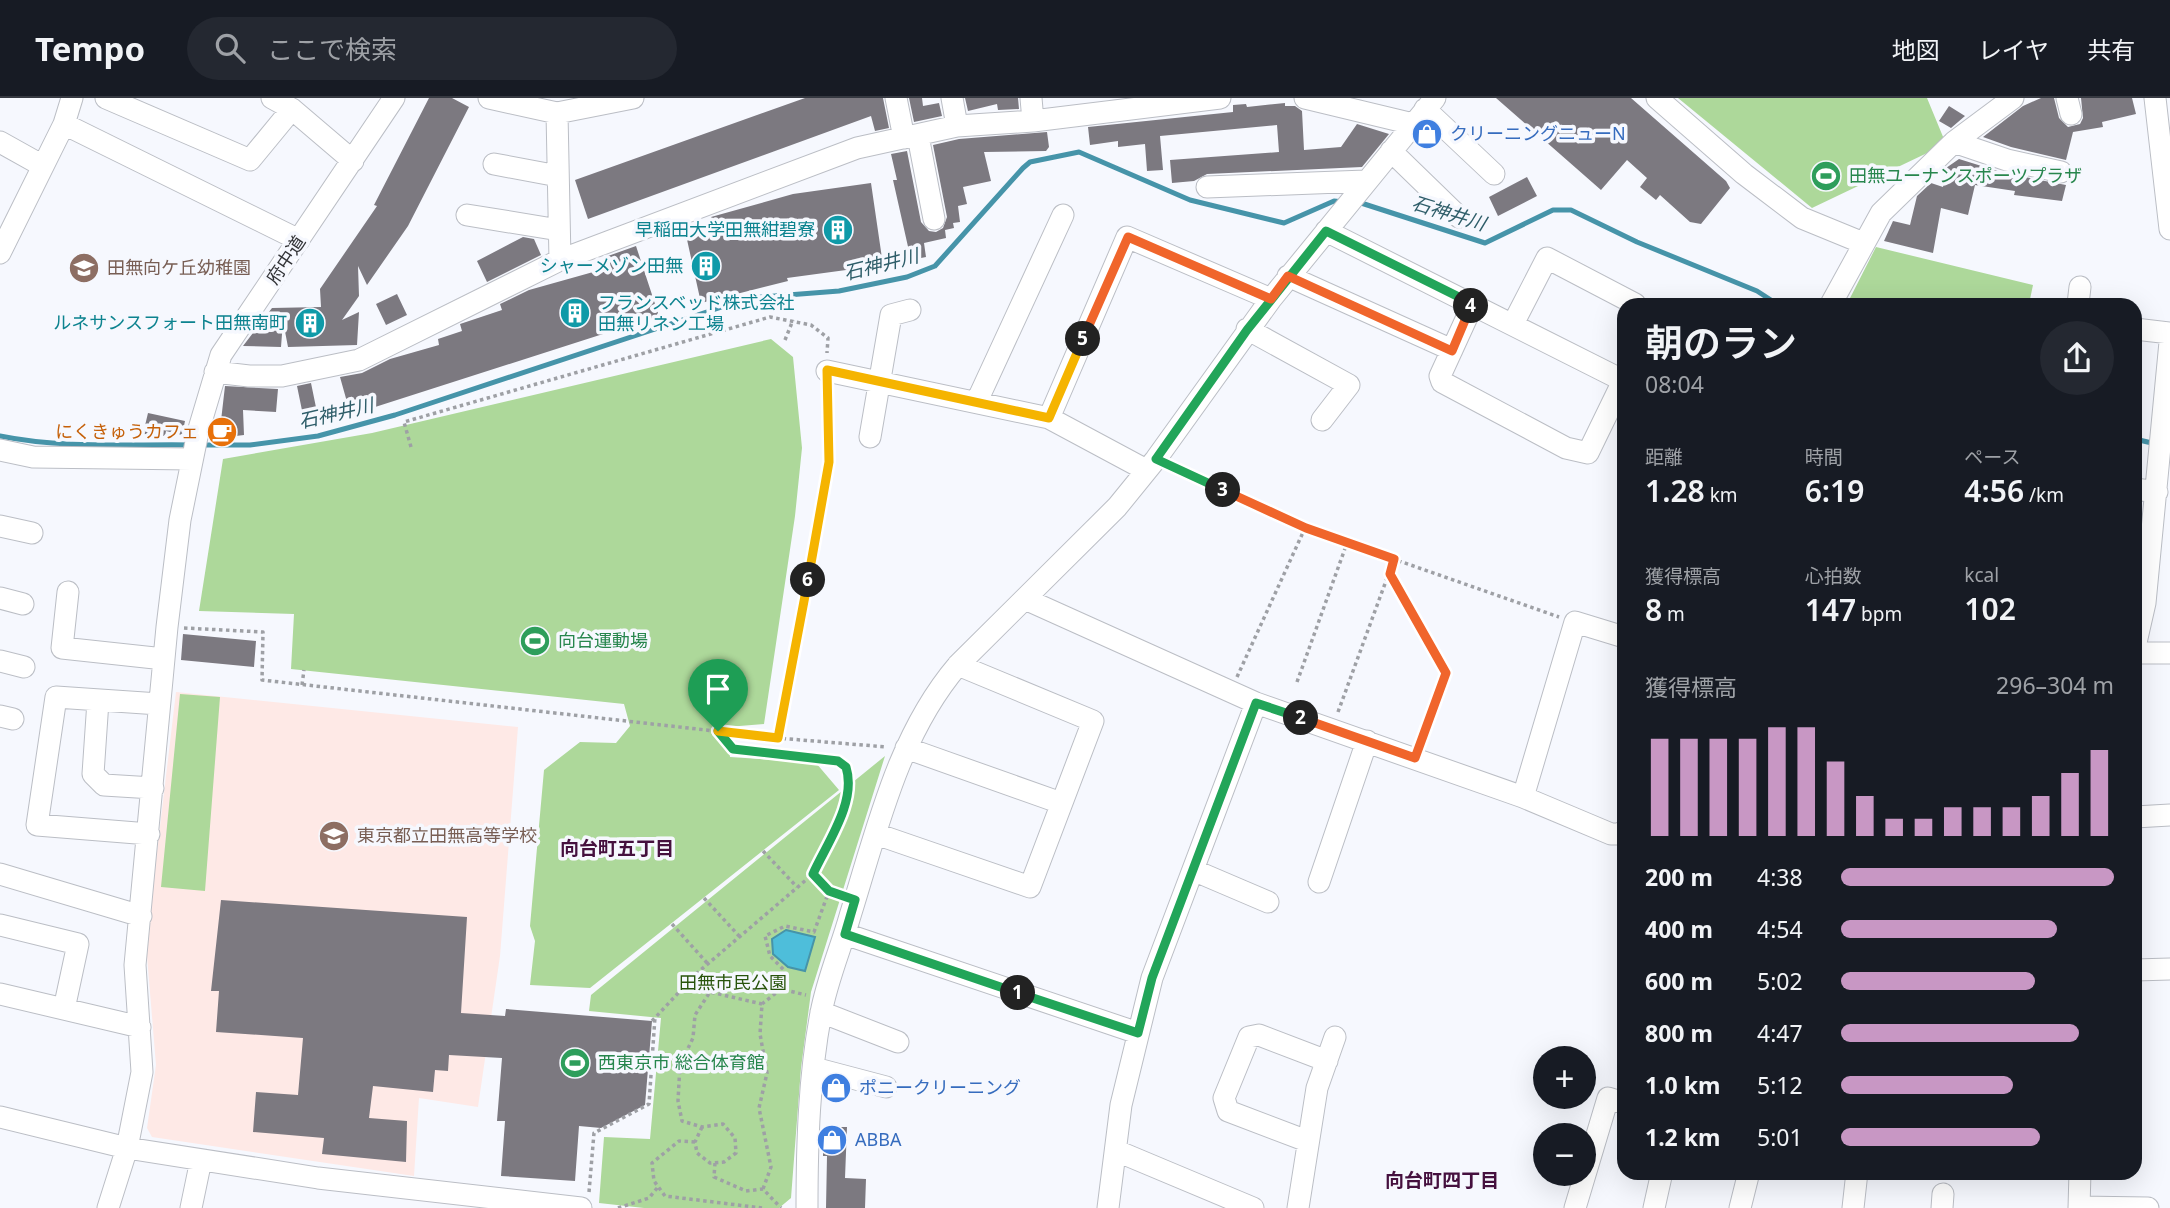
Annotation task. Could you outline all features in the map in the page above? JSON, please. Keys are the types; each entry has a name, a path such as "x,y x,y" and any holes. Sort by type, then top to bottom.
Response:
{"street":[{"path":"0,253 8,215 43,166 64,124 72,98"},
{"path":"106,98 250,160 292,109"},
{"path":"272,98 292,109 353,161"},
{"name":"府中道","path":"108,1208 127,1148 142,1072 135,965 167,627 180,520 198,432 221,355 394,98"},
{"path":"489,98 557,113 633,98"},
{"path":"896,98 911,137 934,219"},
{"path":"951,98 957,126"},
{"path":"1031,98 1033,121"},
{"path":"215,372 282,376 359,360 560,260 659,226 858,148 957,126 1033,121 1102,105 1220,98"},
{"path":"1305,98 1425,110 1494,174"},
{"path":"1657,98 1744,174 1802,218 1863,243"},
{"path":"1834,298 1881,213 1954,142 2012,98"},
{"path":"807,1208 814,1068 823,1006 876,834 906,748 940,686 1116,507 1151,465 1288,276 1425,110"},
{"path":"2161,111 2170,229"},
{"path":"557,113 560,260"},
{"path":"64,124 299,240"},
{"path":"0,142 43,166"},
{"path":"1954,142 2007,160 2061,172"},
{"path":"1391,151 1459,217"},
{"path":"494,164 558,176"},
{"path":"1206,187 1362,186"},
{"path":"467,215 559,230"},
{"path":"977,401 1063,215"},
{"path":"1326,231 1617,377"},
{"path":"1049,418 1128,237 1271,299"},
{"path":"1513,324 1547,258 1624,298"},
{"path":"1288,276 1452,351"},
{"path":"1473,304 1440,376 1442,382 1583,454 1588,453 1617,395"},
{"path":"870,437 891,315 910,310"},
{"path":"1247,330 1349,385 1322,420"},
{"path":"2142,330 2170,333"},
{"path":"2142,611 2151,564 2170,342"},
{"path":"827,370 1049,418 1151,465"},
{"path":"0,450 33,457 192,457"},
{"path":"2142,490 2157,492"},
{"path":"0,526 32,533"},
{"path":"68,592 62,648 164,659"},
{"path":"0,598 23,604"},
{"path":"1026,599 1256,703 1523,797 1611,834 1617,834"},
{"path":"1523,797 1575,622 1617,635"},
{"path":"2142,653 2170,653"},
{"path":"0,662 24,667"},
{"path":"876,834 1030,887 1093,721 958,665"},
{"path":"149,834 37,825 55,697 159,704"},
{"path":"98,701 93,774 104,785 153,788"},
{"path":"1108,1208 1121,1105 1152,978 1256,703"},
{"path":"1318,882 1367,741"},
{"path":"906,748 1061,803"},
{"path":"2142,817 2170,815"},
{"path":"1193,870 1268,902"},
{"path":"0,874 141,916"},
{"path":"0,925 78,944 64,1009"},
{"path":"845,934 1138,1033"},
{"path":"2142,970 2170,970"},
{"path":"0,994 140,1027"},
{"path":"823,1006 898,1042"},
{"path":"1307,1141 1228,1111 1224,1097 1249,1037 1259,1035 1327,1060"},
{"path":"1298,1208 1317,1088 1335,1037"},
{"path":"814,1068 886,1087"},
{"path":"1575,1208 1608,1098 1617,1101"},
{"path":"0,1117 127,1148 386,1187 556,1207 585,1202"},
{"path":"1116,1151 1253,1208"},
{"path":"191,1208 201,1160"},
{"path":"1654,1208 1660,1180"},
{"path":"1740,1208 1747,1180"},
{"path":"1853,1208 1856,1180"},
{"path":"2080,1180 2079,1207 2148,1208"}],"path":[{"path":"411,447 404,422 770,317 811,326 828,338 826,482 778,738"},
{"path":"785,340 793,320"},
{"path":"1151,465 1306,528 1575,622"},
{"path":"1230,691 1306,528"},
{"path":"1297,682 1347,543"},
{"path":"1332,728 1394,559"},
{"path":"1390,574 1446,673 1415,758"},
{"path":"167,627 263,632 262,680 778,738 906,748"},
{"path":"302,685 303,670"},
{"path":"585,1202 594,1133 649,1104 654,1019 696,974 813,874 849,795 850,779 846,767 838,761 733,749 718,731"},
{"path":"763,851 797,887"},
{"path":"813,874 829,891 855,900"},
{"path":"763,1189 771,1167 759,1108 768,1073 760,1034 762,1004 780,989 785,971 770,956 765,936 785,926 814,932 829,891"},
{"path":"704,898 740,937"},
{"path":"672,924 708,964"},
{"path":"696,974 710,992 762,1004"},
{"path":"780,989 823,1006"},
{"path":"702,1127 695,1142 697,1153 710,1163 724,1161 736,1153 735,1138 723,1124 702,1127 682,1121 678,1101 680,1065 693,1038 695,1016 710,992"},
{"path":"695,1142 679,1141 652,1163 654,1181 665,1196 762,1208"},
{"path":"715,1163 714,1177 746,1191 763,1189"},
{"path":"618,1208 649,1198 658,1186"},
{"path":"763,1189 781,1208"}],"shaded area":[{"name":"東京都立田無高等学校","path":"176,692 518,727 500,956 478,1107 419,1098 414,1176 152,1137 147,1128 156,1065 146,944"}],"green space":[{"name":"田無ユーナンスポーツプラザ","path":"1678,98 1927,98 1946,144 1812,208"},
{"path":"1876,247 2033,285 2030,298 1850,298"},
{"name":"向台運動場","path":"771,339 793,357 802,448 795,516 764,724 727,727 730,757 816,763 839,790 590,988 530,985 535,941 530,926 544,770 580,742 616,743 630,726 624,704 291,669 294,614 199,611 223,459 372,433"},
{"path":"180,694 220,697 205,891 161,887"},
{"name":"田無市民公園","path":"885,756 811,992 801,1068 791,1198 779,1208 644,1208 599,1203 604,1137 650,1139 661,1018 589,1011 591,995"}],"water":[{"path":"786,930 815,937 805,971 788,967 773,954 772,939"}],"building":[{"path":"429,98 452,98 469,107 408,226 367,285 358,266 359,296 342,320 359,312 357,345 288,347 283,321 281,347 243,346 272,308 321,307 320,289 377,206 374,205"},
{"path":"805,98 883,98 889,128 875,131 871,116 588,219 575,180"},
{"path":"909,98 922,98 923,106 939,103 942,116 914,122"},
{"path":"965,98 1018,98 1019,109 998,110 997,104 968,111"},
{"path":"1496,98 1631,98 1726,181 1730,188 1701,224 1690,222 1660,195 1656,200 1640,187 1647,178 1627,160 1601,190"},
{"path":"2041,98 2054,98 2059,118 2068,127 2080,124 2083,118 2081,98 2132,98 2136,114 2102,122 2103,127 2073,132 2066,160 2011,147 1983,137 2023,106"},
{"path":"1285,103 1285,106 1295,106 1302,111 1304,150 1341,147 1357,124 1389,134 1362,167 1207,174 1194,181 1172,183 1170,160 1279,152 1277,125 1160,136 1163,170 1147,171 1145,144 1118,147 1118,141 1090,145 1088,127 1233,112 1233,105 1246,104 1247,107"},
{"path":"1949,106 1965,116 1951,128 1939,121"},
{"path":"1047,132 1049,147 1046,151 984,152 991,181 963,187 967,204 958,206 960,222 953,223 954,228 945,230 946,238 924,243 926,257 911,260 893,180 897,180 891,154 907,151 921,222 929,231 936,232 943,228 947,217 933,145 959,139"},
{"path":"1959,159 2004,173 2066,185 2062,201 2014,195 2015,191 1975,185 1968,215 1941,208 1933,253 1884,241 1893,221 1910,225 1917,196 1931,183 1943,187 1946,168"},
{"path":"1527,177 1537,196 1498,216 1489,197"},
{"path":"871,183 883,265 787,278 788,281 701,303 686,235 714,229 711,217 793,194"},
{"path":"523,237 534,239 541,255 487,282 477,261"},
{"name":"フランスベッド株式会社 田無リネン工場","path":"636,246 659,316 372,408 369,396 347,402 340,377 362,373 390,359 439,345 438,339 462,331 460,324 502,310 500,304 529,290 611,267 608,256"},
{"path":"397,294 407,315 386,325 376,304"},
{"path":"311,383 319,422 305,425 297,386"},
{"path":"225,386 278,389 276,412 243,410 244,435 219,438"},
{"path":"148,413 185,421 182,435 166,431 165,436 143,434"},
{"path":"183,634 256,641 254,667 181,660"},
{"path":"221,900 467,917 461,1013 505,1016 506,1009 652,1021 645,1105 601,1128 579,1126 575,1181 501,1176 505,1121 497,1121 502,1058 449,1055 448,1071 435,1070 433,1092 373,1086 369,1118 407,1121 406,1162 322,1154 324,1138 253,1132 256,1092 298,1095 303,1038 216,1032 219,991 211,991"},
{"path":"827,1127 847,1127 845,1178 866,1179 865,1208 826,1208 827,1156 823,1156 823,1139 827,1139"}],"waterway":[{"name":"石神井川","path":"202,445 250,445 318,436 395,415 749,298 839,291 907,277 935,266 1030,162 1079,152 1190,200 1284,223 1334,201 1344,202"},
{"name":"石神井川","path":"1358,202 1485,243 1553,210 1571,210 1637,242 1757,291 1768,298"},
{"name":"石神井川","path":"0,436 48,443 192,445"},
{"name":"石神井川","path":"2142,441 2156,444"}],"place":[{"name":"クリーニングニューN","path":"1427,134"},
{"name":"田無ユーナンスポーツプラザ","path":"1826,176"},
{"name":"早稲田大学田無紺碧寮","path":"838,230"},
{"name":"シャーメゾン田無","path":"706,266"},
{"name":"田無向ケ丘幼稚園","path":"84,268"},
{"name":"フランスベッド株式会社 田無リネン工場","path":"575,313"},
{"name":"ルネサンスフォート田無南町","path":"310,323"},
{"name":"にくきゅうカフェ","path":"222,432"},
{"name":"向台運動場","path":"535,641"},
{"name":"東京都立田無高等学校","path":"334,836"},
{"name":"西東京市 総合体育館","path":"575,1063"},
{"name":"ポニークリーニング","path":"836,1088"},
{"name":"ABBA","path":"832,1140"}],"district":[{"name":"向台町五丁目","path":"617,848"},
{"name":"向台町四丁目","path":"1442,1180"}],"route":[{"path":"718,731 733,749 838,761 846,767 850,779 849,795 813,874 829,891 855,900 845,934 1138,1033 1152,978 1256,703 1415,758 1446,673 1390,574 1394,559 1306,528 1156,459 1247,330 1288,276 1326,231 1473,304 1452,351 1288,276 1271,299 1128,237 1049,418 827,370 829,462 778,738 718,731"}]}
